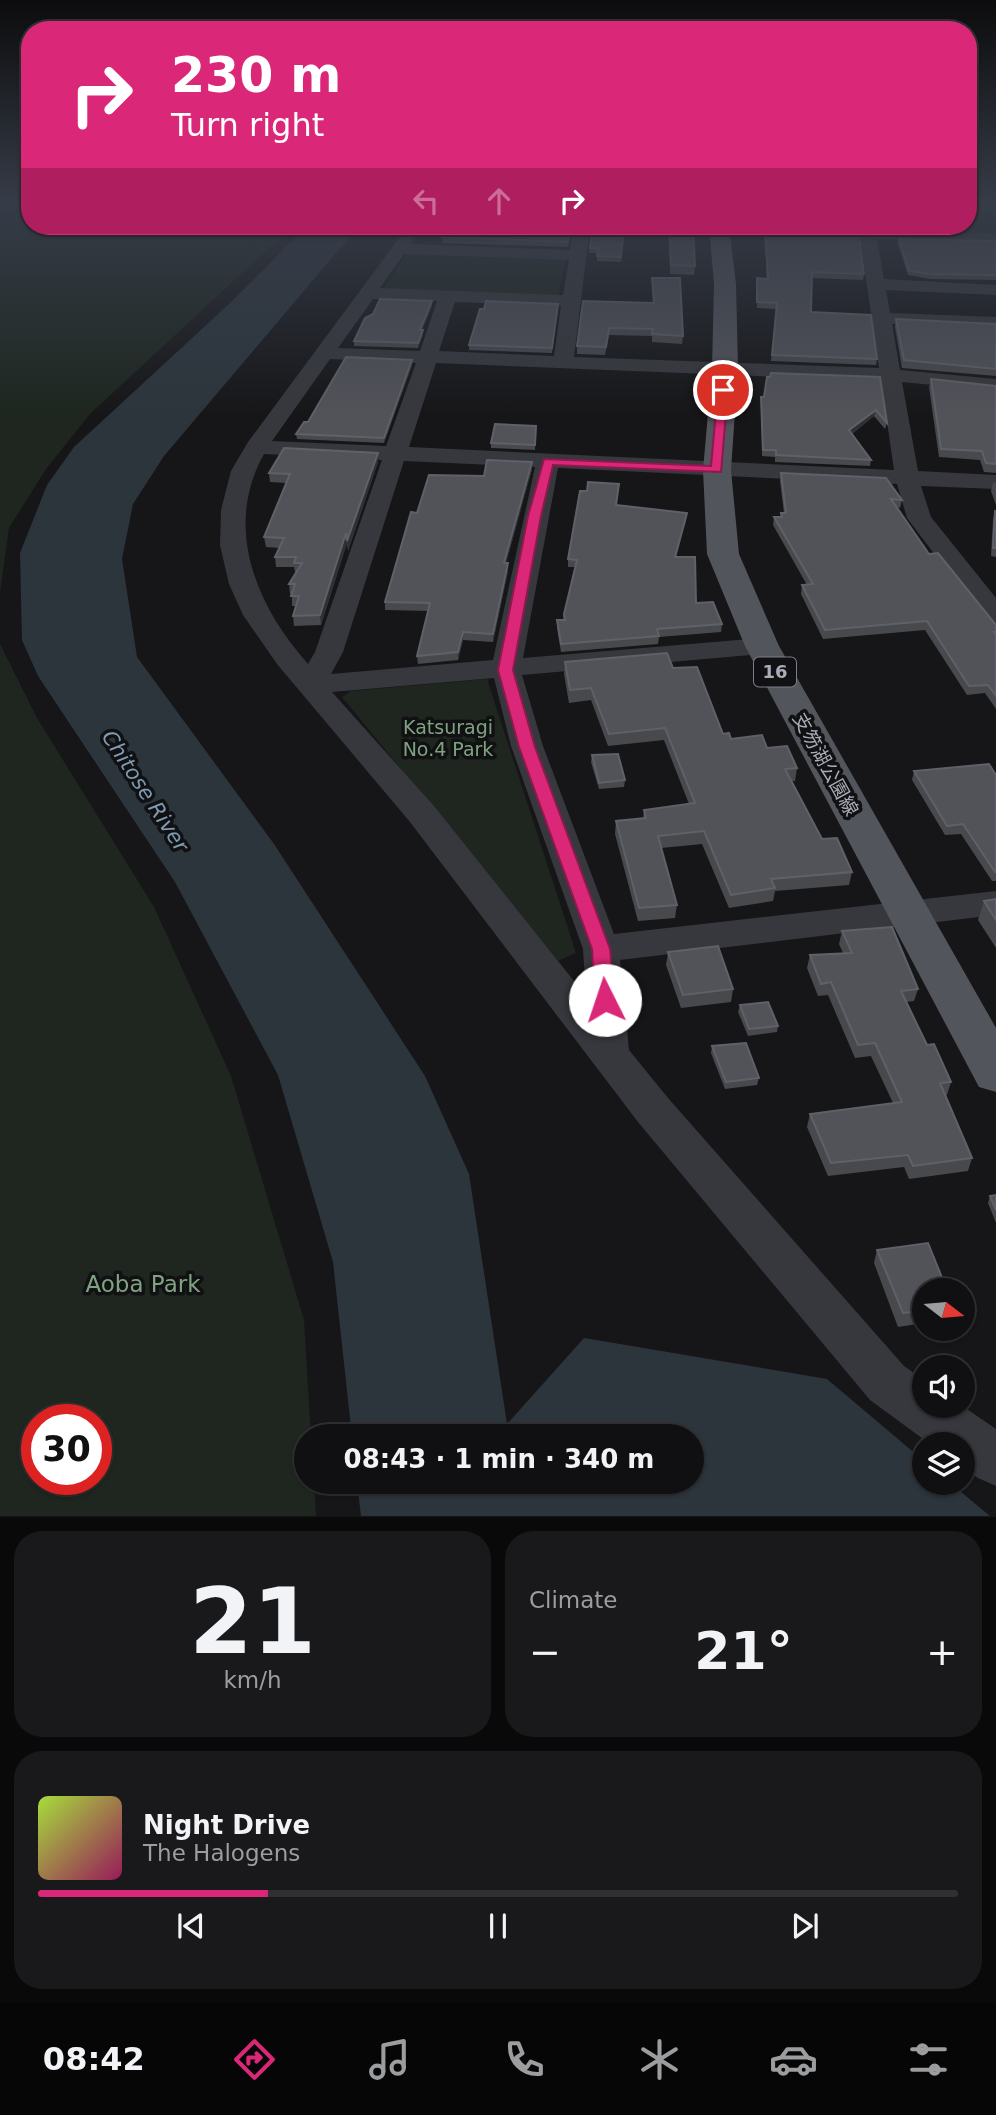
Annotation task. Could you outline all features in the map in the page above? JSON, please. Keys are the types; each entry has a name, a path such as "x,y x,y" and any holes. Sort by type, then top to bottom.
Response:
{"main road":[{"name":"支笏湖公園線","path":"723,274 725,368 717,470 723,554 762,646 996,1073"}],"street":[{"path":"380,274 256,447 243,471 233,509 233,545 242,583 257,615 310,685 422,814 653,1110 887,1384 996,1460"},
{"path":"564,362 576,274"},
{"path":"874,274 907,478 919,518 996,616"},
{"path":"876,284 986,285"},
{"path":"366,293 572,301"},
{"path":"310,685 329,652 448,296"},
{"path":"881,318 996,323"},
{"path":"323,354 890,375 996,385"},
{"path":"256,447 996,482"},
{"path":"548,461 506,670 527,747 601,949 609,1051"},
{"path":"310,685 762,646"},
{"path":"601,949 996,903"}],"green space":[{"path":"0,274 241,274 90,414 46,469 9,528 0,593"},
{"path":"393,274 563,274 558,297 382,290"},
{"name":"Aoba Park","path":"0,644 37,718 154,907 231,1076 304,1320 310,1424 294,1424 294,1494 315,1494 316,1516 0,1516"},
{"name":"Katsuragi No.4 Park","path":"487,679 576,953 558,961 342,697 351,691"}],"water":[{"name":"Chitose River","path":"259,274 318,274 164,456 133,504 122,559 137,657 274,844 425,1076 469,1174 507,1424 351,1424 333,1262 278,1075 175,882 38,676 22,640 20,553 47,485 74,447"},
{"path":"584,1338 827,1379 912,1451 912,1495 965,1495 990,1516 361,1516 358,1494 704,1494 704,1424 507,1424"}],"building":[{"path":"768,274 812,274 811,312 871,315 877,359 772,355 777,303 757,302 757,278 768,279"},
{"path":"929,274 996,275 931,274"},
{"path":"652,278 680,278 683,336 652,334 653,329 609,328 606,347 577,346 583,301 654,303"},
{"path":"380,299 432,301 420,330 423,330 418,343 354,341 365,318 373,314"},
{"path":"486,301 558,304 552,348 469,345 480,309 484,309"},
{"path":"896,319 996,324 996,369 904,360"},
{"path":"346,357 412,360 384,438 296,434 304,422 308,422"},
{"path":"771,373 880,377 887,423 876,410 849,430 871,460 776,455 776,450 763,450 761,397 764,397 767,377 770,377"},
{"path":"931,379 996,386 996,464 986,463 982,451 941,449"},
{"path":"495,424 536,426 535,445 491,443"},
{"path":"284,448 378,453 347,541 346,533 320,615 293,616 299,596 291,596 295,584 289,584 302,563 294,563 296,557 275,557 284,538 264,537 290,474 269,473"},
{"path":"487,460 532,462 504,563 508,563 493,634 463,632 458,652 417,656 430,603 385,602 411,512 417,513 429,475 484,476"},
{"path":"781,473 886,478 902,500 891,499 929,554 938,553 996,625 996,696 988,685 969,686 927,621 825,630 802,585 813,584 774,517 782,517 781,513 786,513"},
{"path":"588,482 619,484 616,505 687,513 675,557 695,557 696,603 713,602 722,624 657,629 659,636 561,644 557,620 565,620 564,614 577,560 568,559 580,491 587,491"},
{"path":"995,511 996,548 993,548"},
{"path":"667,653 673,668 697,667 723,734 729,733 731,739 762,735 767,748 787,746 797,768 785,769 822,839 837,838 852,872 771,879 775,888 731,895 704,831 658,836 677,905 639,908 616,821 646,818 644,810 695,803 665,728 609,734 591,688 570,690 565,662"},
{"path":"618,754 625,780 599,783 592,755"},
{"path":"989,764 996,775 996,872 963,824 947,826 914,771"},
{"path":"996,899 996,920 984,901"},
{"path":"892,927 918,989 901,991 927,1045 934,1044 951,1082 940,1083 972,1158 913,1166 908,1155 831,1163 810,1114 902,1102 875,1043 858,1045 831,982 821,984 810,955 852,953 842,931"},
{"path":"718,946 733,989 683,995 668,952"},
{"path":"768,1002 778,1026 749,1029 740,1005"},
{"path":"746,1043 759,1078 726,1082 712,1046"},
{"path":"996,1195 996,1210 990,1196"},
{"path":"928,1243 942,1278 912,1278 912,1312 903,1313 877,1250"}],"route":[{"path":"605,1000 601,949 527,747 506,670 535,516 548,461 717,470 723,390"}]}
